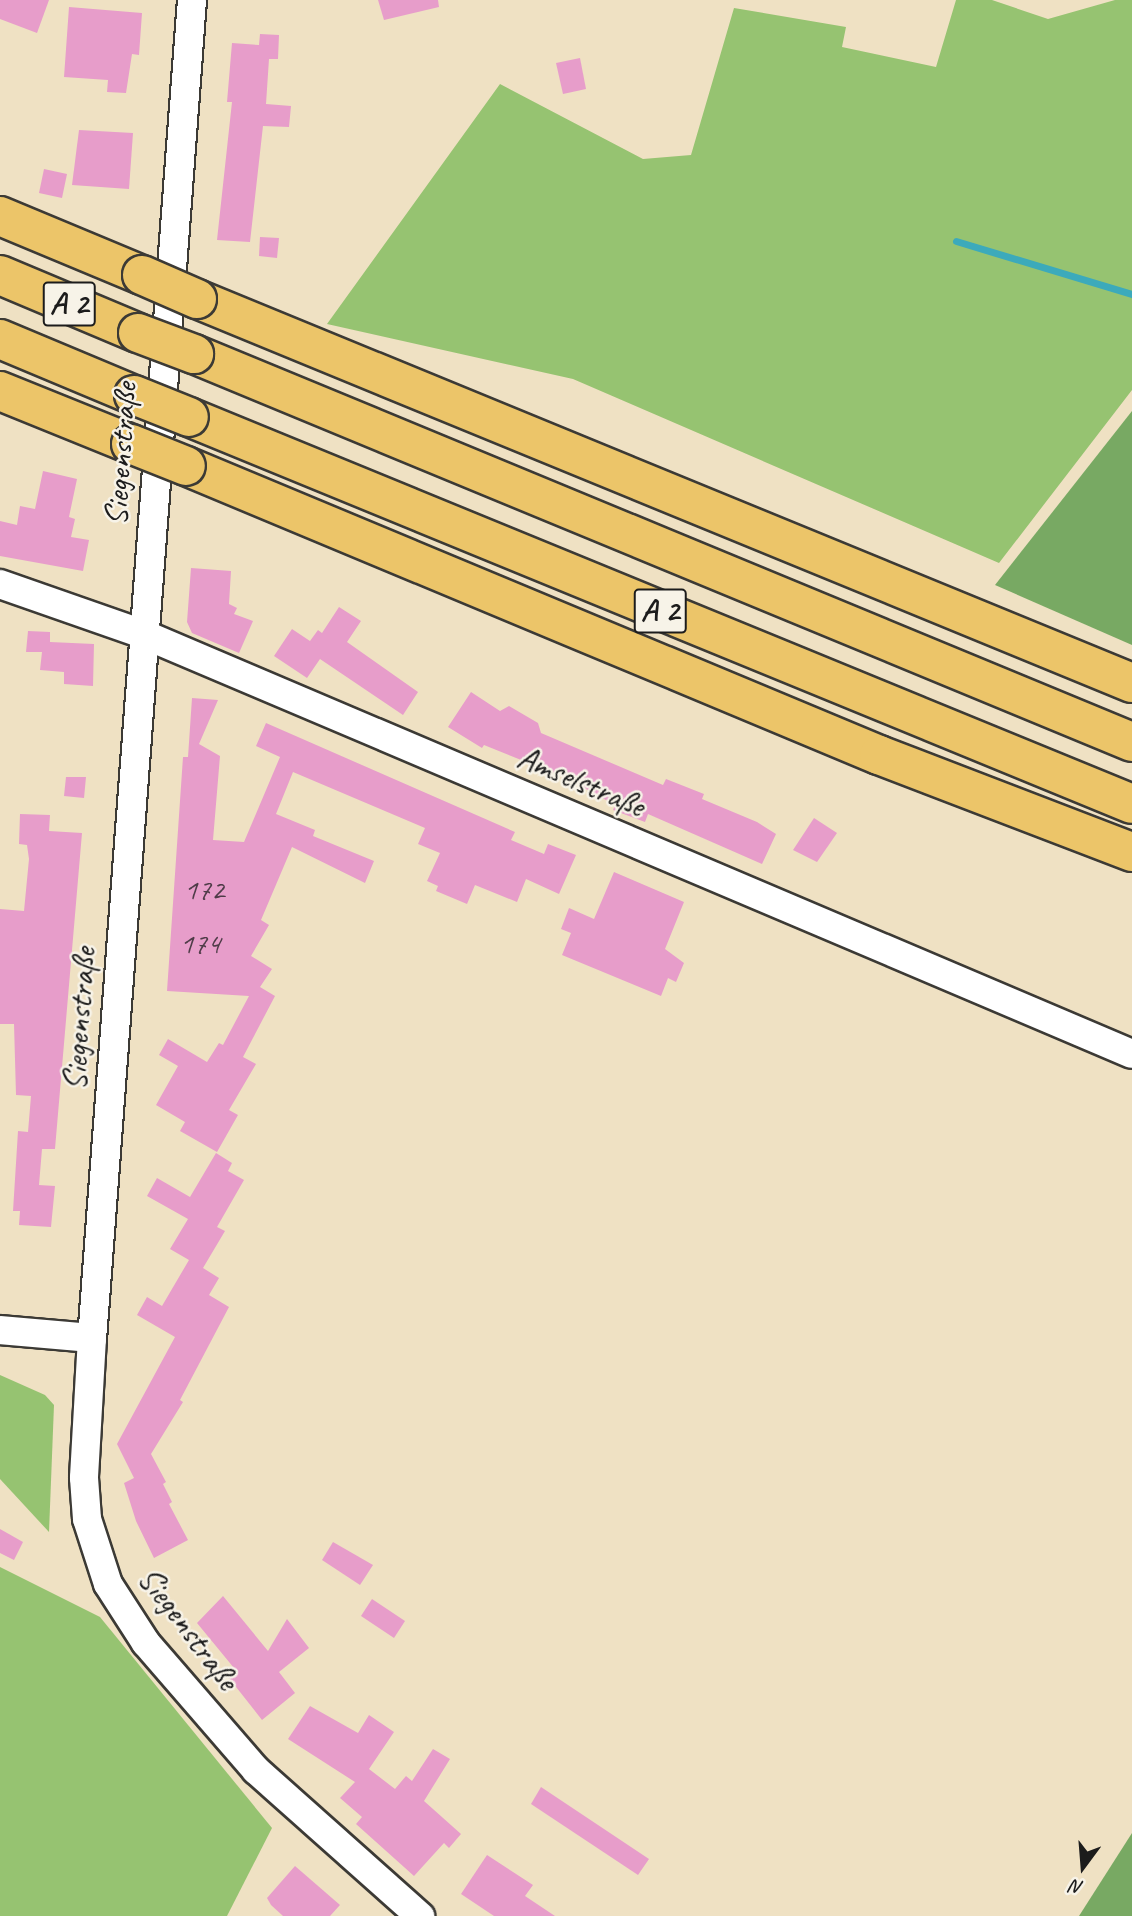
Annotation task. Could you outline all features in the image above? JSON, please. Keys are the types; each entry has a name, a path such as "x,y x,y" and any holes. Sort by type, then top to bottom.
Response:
{"highway":[{"path":"0,216 1132,683"},
{"name":"A 2","path":"0,275 1132,742"},
{"name":"A 2","path":"0,339 1132,804"},
{"path":"0,391 879,755 1132,852"}],"street":[{"name":"Siegenstraße","path":"192,0 92,1338 84,1478 87,1520 108,1584 146,1643 256,1770 420,1916"},
{"name":"Amselstraße","path":"0,584 143,634 1132,1054"},
{"path":"0,1329 92,1338"}],"green space":[{"path":"956,0 992,0 1048,19 1115,0 1132,0 1132,390 999,563 573,379 327,324 500,84 643,159 691,155 734,8 846,27 842,47 936,67"},
{"path":"1132,411 1132,645 995,585"},
{"path":"0,1375 45,1395 54,1405 49,1532 0,1479"},
{"path":"0,1567 100,1617 272,1828 227,1916 0,1916"},
{"path":"1132,1833 1132,1916 1079,1916"}],"building":[{"path":"0,0 49,0 37,33 0,19"},
{"path":"378,0 438,0 439,7 384,20"},
{"path":"69,7 142,13 139,55 132,54 126,93 107,92 108,80 64,77"},
{"path":"260,34 279,35 278,59 269,59 266,104 291,106 289,127 263,126 250,242 217,240 232,102 227,102 232,43 259,45"},
{"path":"580,58 586,89 563,94 556,63"},
{"path":"79,130 133,133 129,189 72,185"},
{"path":"44,169 67,174 62,198 39,193"},
{"path":"260,237 279,238 277,258 259,256"},
{"path":"43,471 77,479 69,517 75,519 71,537 89,540 83,571 0,556 0,521 17,525 20,506 35,509"},
{"path":"191,568 231,571 229,604 237,608 234,614 253,621 239,653 192,633 187,622"},
{"path":"339,607 361,621 347,642 418,692 403,715 320,659 307,678 274,656 292,629 310,641 318,630 322,633"},
{"path":"28,631 50,632 50,642 94,644 93,686 64,684 64,672 40,670 42,652 26,652"},
{"path":"471,692 500,711 509,706 538,723 541,733 663,785 666,779 704,794 702,799 757,822 776,834 762,864 648,814 645,822 613,810 615,805 566,778 484,745 482,748 448,727"},
{"path":"192,698 218,700 199,744 220,756 213,840 244,842 280,757 256,746 266,723 515,832 511,840 544,854 548,844 576,855 559,894 526,879 517,902 475,885 467,904 436,891 438,886 427,881 440,853 418,844 425,828 293,772 276,814 315,830 313,836 374,861 365,883 292,847 261,920 269,925 251,956 272,969 260,987 275,996 243,1057 256,1064 229,1110 238,1115 217,1152 180,1131 185,1122 156,1105 178,1066 159,1055 168,1039 207,1062 219,1043 223,1045 249,996 167,991 183,757 188,757"},
{"path":"66,777 86,777 84,798 64,796"},
{"path":"20,814 50,815 49,831 82,833 55,1149 42,1149 39,1185 55,1186 51,1227 19,1225 20,1211 13,1211 18,1131 28,1132 31,1096 16,1095 14,1024 0,1024 0,909 24,911 29,859 27,845 19,844"},
{"path":"814,818 837,833 817,862 793,850"},
{"path":"614,872 684,902 665,949 684,963 676,982 668,978 661,996 562,955 571,933 561,929 569,908 594,919"},
{"path":"216,1153 232,1163 228,1171 244,1180 217,1227 225,1231 203,1268 219,1278 209,1295 229,1307 180,1400 183,1402 151,1454 166,1482 163,1484 172,1502 169,1504 188,1540 154,1558 136,1521 124,1483 134,1478 117,1444 175,1337 137,1315 147,1297 162,1306 189,1260 170,1249 188,1219 147,1196 157,1178 190,1197"},
{"path":"0,1529 23,1542 14,1560 0,1553"},
{"path":"333,1542 373,1565 360,1585 322,1560"},
{"path":"223,1596 268,1651 287,1619 309,1648 279,1672 295,1693 262,1720 229,1678 234,1668 197,1623"},
{"path":"372,1599 405,1621 394,1638 361,1616"},
{"path":"310,1706 358,1733 369,1715 394,1732 369,1769 395,1789 406,1776 412,1781 433,1749 450,1759 424,1801 461,1834 449,1848 444,1843 414,1876 356,1824 362,1817 340,1798 355,1782 288,1739"},
{"path":"541,1787 649,1859 638,1875 531,1804"},
{"path":"487,1855 533,1885 525,1896 555,1916 494,1916 461,1894"},
{"path":"295,1866 340,1905 330,1916 283,1916 271,1905 267,1898"}],"waterway":[{"path":"956,241 1132,294"}]}
